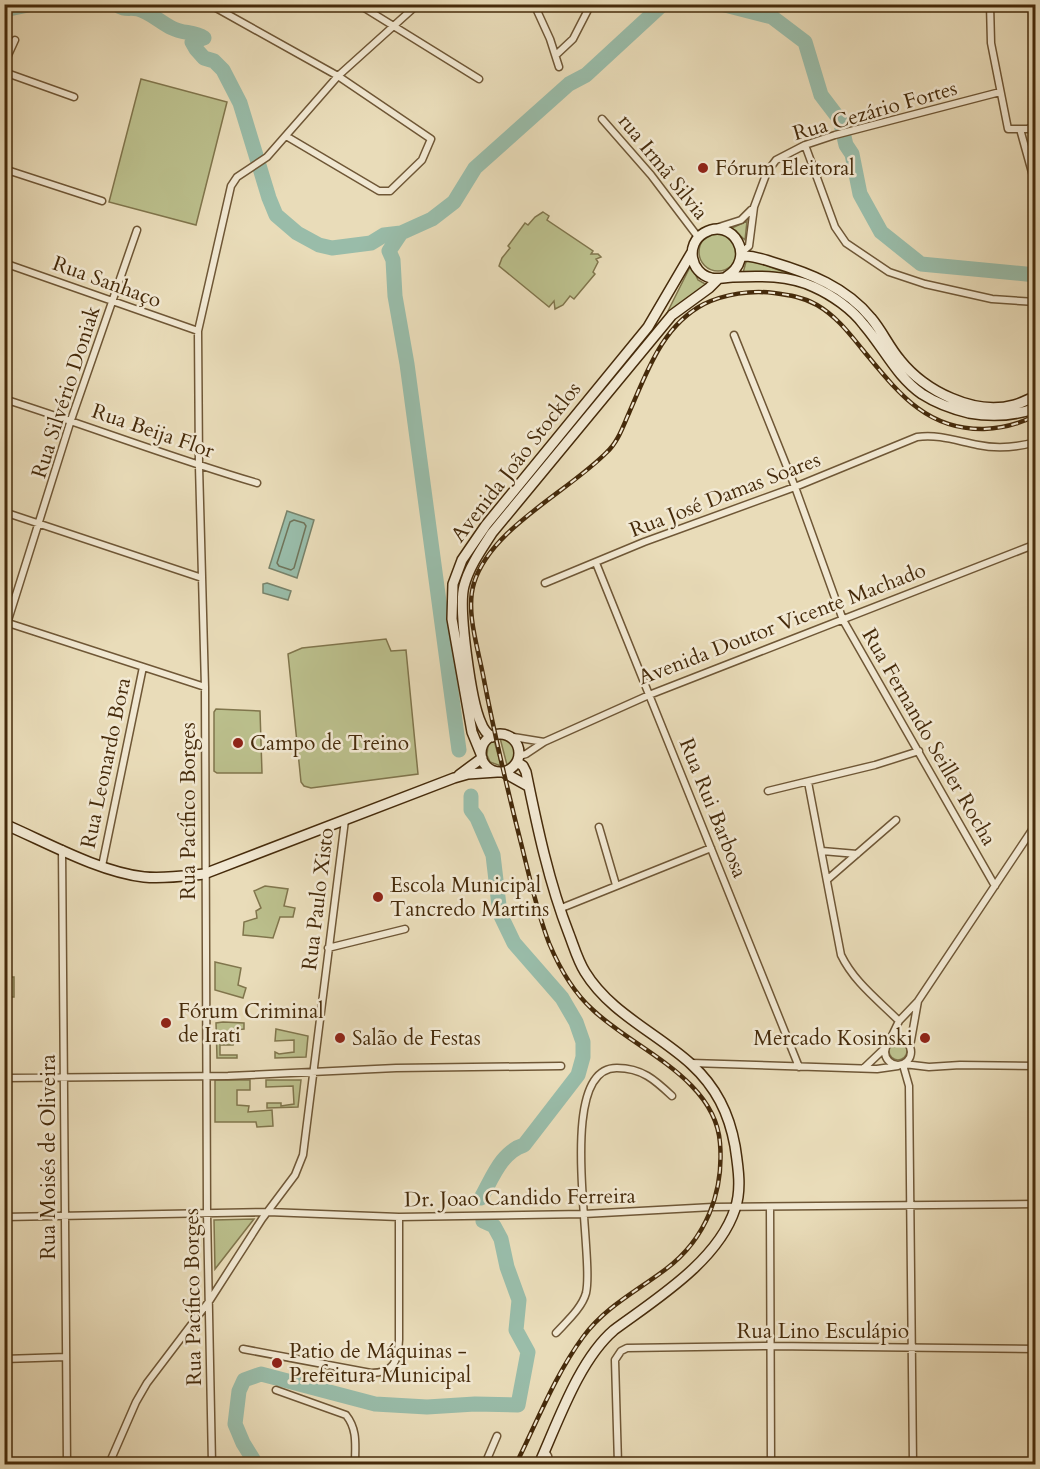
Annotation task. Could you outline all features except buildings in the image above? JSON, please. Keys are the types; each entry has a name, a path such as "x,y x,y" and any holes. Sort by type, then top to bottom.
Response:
{"main road":[{"path":"698,237 711,230 721,229 735,237 739,243 741,255 751,255 785,266 834,286 871,317 901,361 925,383 942,394 982,406 998,408 1015,405 1035,396"},
{"name":"Avenida João Stocklos","path":"482,756 472,732 452,620 453,584 462,560 486,525 648,327 692,252 698,237"},
{"path":"692,252 692,260 702,274 722,278 788,278 828,295 864,324 908,381 922,394 938,403 956,410 996,416 1016,414 1035,408"},
{"name":"Avenida João Stocklos","path":"492,737 484,730 477,713 462,619 463,588 473,563 492,534 672,315 738,267 741,255"},
{"path":"4,824 112,870 143,877 166,878 204,874 454,778 468,774 500,772 514,767 518,759 517,744 507,736 492,737 485,743 482,756 486,766 500,772 528,786"},
{"path":"454,778 482,756"},
{"path":"518,759 526,772 559,909 578,958 594,985 620,1011 690,1063 711,1086 727,1113 737,1157 739,1181 736,1208 729,1224 696,1267 603,1340 580,1374 539,1464"}],"street":[{"path":"209,4 338,76 431,139 422,160 390,191 379,190 286,136 338,76 418,4"},
{"path":"358,4 479,79"},
{"path":"534,4 559,66"},
{"path":"556,55 573,39 591,4"},
{"path":"990,4 991,43 1008,129 1035,126"},
{"path":"4,64 15,40"},
{"path":"4,72 74,97"},
{"name":"Rua Cezário Fortes","path":"741,255 749,246 754,207 767,172 776,160 805,145 835,135 854,132 1000,92"},
{"name":"rua Irmã Silvia","path":"602,118 651,175 698,237"},
{"path":"1020,129 1033,176"},
{"name":"Rua Pacífico Borges","path":"212,1464 207,1212 205,687 198,332 231,186 237,177 267,156 286,136"},
{"path":"805,145 836,227 846,243 889,272 925,284 992,299 1035,302"},
{"path":"4,169 102,201"},
{"path":"711,230 741,220 754,207"},
{"name":"Rua Silvério Doniak","path":"4,633 71,420 137,230"},
{"name":"Rua Sanhaço","path":"4,263 198,332"},
{"name":"Rua Fernando Seiller Rocha","path":"734,334 795,487 843,620 995,886"},
{"name":"Rua Beija Flor","path":"4,399 71,420 199,466 258,483"},
{"name":"Rua José Damas Soares","path":"545,583 644,542 795,487 917,437 933,435 993,447 1027,445 1035,442"},
{"path":"4,512 202,578"},
{"name":"Avenida Doutor Vicente Machado","path":"518,759 544,742 649,695 1035,544"},
{"name":"Rua Rui Barbosa","path":"596,563 799,1067"},
{"path":"6,622 205,687"},
{"name":"Rua Leonardo Bora","path":"102,866 143,667"},
{"path":"507,736 544,742"},
{"path":"768,791 875,765 919,751"},
{"path":"808,782 841,955 847,968 858,981 899,1021"},
{"name":"Rua Paulo Xisto","path":"110,1464 136,1402 147,1383 210,1300 295,1175 303,1155 345,820"},
{"path":"828,879 896,820"},
{"path":"902,1065 887,1060 887,1046 899,1021 918,1001 1035,824"},
{"path":"599,827 616,885"},
{"path":"559,909 711,848"},
{"name":"Rua Moisés de Oliveira","path":"62,849 66,1464"},
{"path":"822,851 857,854"},
{"path":"328,948 405,928"},
{"path":"902,1065 911,1055 910,1046 918,1001"},
{"path":"864,1068 887,1046 899,1039 910,1046"},
{"path":"911,1055 929,1067"},
{"path":"690,1063 877,1069 902,1065 1035,1066"},
{"path":"902,1065 909,1086 913,1464"},
{"path":"4,1078 206,1076 396,1068 561,1066"},
{"path":"556,1334 581,1304 586,1292 584,1214 581,1198 582,1110 597,1074 607,1068 638,1070 650,1076 672,1096"},
{"name":"Dr. Joao Candido Ferreira","path":"4,1217 268,1212 399,1217 584,1214 770,1207 1035,1204"},
{"path":"770,1207 771,1464"},
{"path":"243,1349 371,1373 380,1373 391,1368 397,1360 399,1340 399,1217"},
{"name":"Rua Lino Esculápio","path":"618,1464 615,1360 621,1351 627,1348 770,1346 1035,1349"},
{"path":"4,1359 66,1357"},
{"path":"276,1390 346,1415 355,1433 355,1464"},
{"path":"485,1464 497,1436"},
{"path":"545,1451 550,1464"}],"shaded area":[{"path":"141,79 227,102 196,225 109,202"},
{"path":"543,212 549,216 547,220 593,251 591,254 598,254 601,257 596,259 598,262 593,272 595,274 574,299 570,296 563,305 555,309 554,301 549,307 499,266 510,248 508,246 525,223 528,225"},
{"path":"747,221 745,240 732,228"},
{"path":"718,233 732,238 737,252 732,266 718,271 704,266 699,252 704,238"},
{"path":"747,258 789,274 743,273"},
{"path":"691,265 698,280 709,286 666,315"},
{"path":"386,639 391,651 406,650 418,774 311,788 304,786 301,782 288,654 302,648"},
{"name":"Campo de Treino","path":"216,709 260,711 262,773 217,773 214,771 214,712"},
{"path":"500,738 510,742 514,747 514,759 507,765"},
{"path":"494,740 501,766 490,762 487,755 488,745"},
{"path":"265,886 288,889 284,906 295,908 293,917 280,917 273,938 243,935 244,922 257,918 256,911 261,908 254,891"},
{"path":"215,962 241,968 238,985 246,988 243,998 215,990"},
{"path":"5,977 14,977 14,997 5,997"},
{"path":"216,1023 244,1023 244,1029 233,1030 233,1045 220,1045 220,1055 237,1055 237,1058 217,1058"},
{"path":"276,1029 308,1036 306,1057 275,1058 275,1052 279,1054 294,1052 294,1040 275,1041"},
{"path":"894,1042 902,1042 907,1047 905,1058 894,1060 889,1055 889,1047"},
{"path":"215,1080 250,1080 250,1090 237,1090 237,1105 249,1106 248,1112 272,1110 273,1126 257,1127 256,1122 215,1122"},
{"path":"266,1080 301,1080 298,1107 267,1108 267,1103 281,1103 281,1106 294,1104 293,1086 266,1087"},
{"path":"254,1219 215,1269 214,1220"}],"water":[{"path":"287,511 314,520 297,578 269,568"},
{"path":"267,583 291,591 288,600 263,593 263,584"}],"waterway":[{"path":"4,7 9,9 33,4"},
{"path":"116,4 124,8 142,10 176,30 204,38 192,42 204,58 214,61 223,70 240,103 276,215 297,233 319,245 332,248 371,243 384,235 401,233"},
{"path":"459,750 407,364 395,296 393,260 389,251 401,233 432,219 454,202 475,168 569,84 586,75 663,4"},
{"path":"721,4 772,17 805,42 821,95 840,120 846,145 852,154 860,194 881,232 921,264 1036,275"},
{"path":"471,796 471,810 477,818 493,855 500,914 514,943 562,998 576,1022 583,1042 583,1057 578,1075 524,1145 503,1160 481,1198"},
{"path":"256,1464 235,1424 239,1391 244,1380 261,1374 375,1404 427,1407 475,1404 518,1405 528,1352 516,1330 519,1300 507,1267 501,1239 494,1226 483,1221"}],"railway":[{"path":"516,1464 555,1383 583,1337 611,1308 680,1257 702,1229 710,1213 719,1179 720,1143 715,1120 704,1100 670,1067 610,1024 586,1003 567,979 549,943 534,895 512,806 474,631 472,594 483,563 496,545 513,528 591,467 611,448 620,434 658,351 677,325 689,313 704,304 729,295 765,292 796,297 817,305 842,325 900,393 914,405 945,423 963,428 984,429 1005,427 1036,415"}],"place":[{"name":"Fórum Eleitoral","path":"703,168"},
{"name":"Campo de Treino","path":"238,743"},
{"name":"Escola Municipal Tancredo Martins","path":"378,897"},
{"name":"Fórum Criminal de Irati","path":"166,1023"},
{"name":"Salão de Festas","path":"340,1038"},
{"name":"Mercado Kosinski","path":"925,1038"},
{"name":"Patio de Máquinas - Prefeitura Municipal","path":"277,1363"}]}
